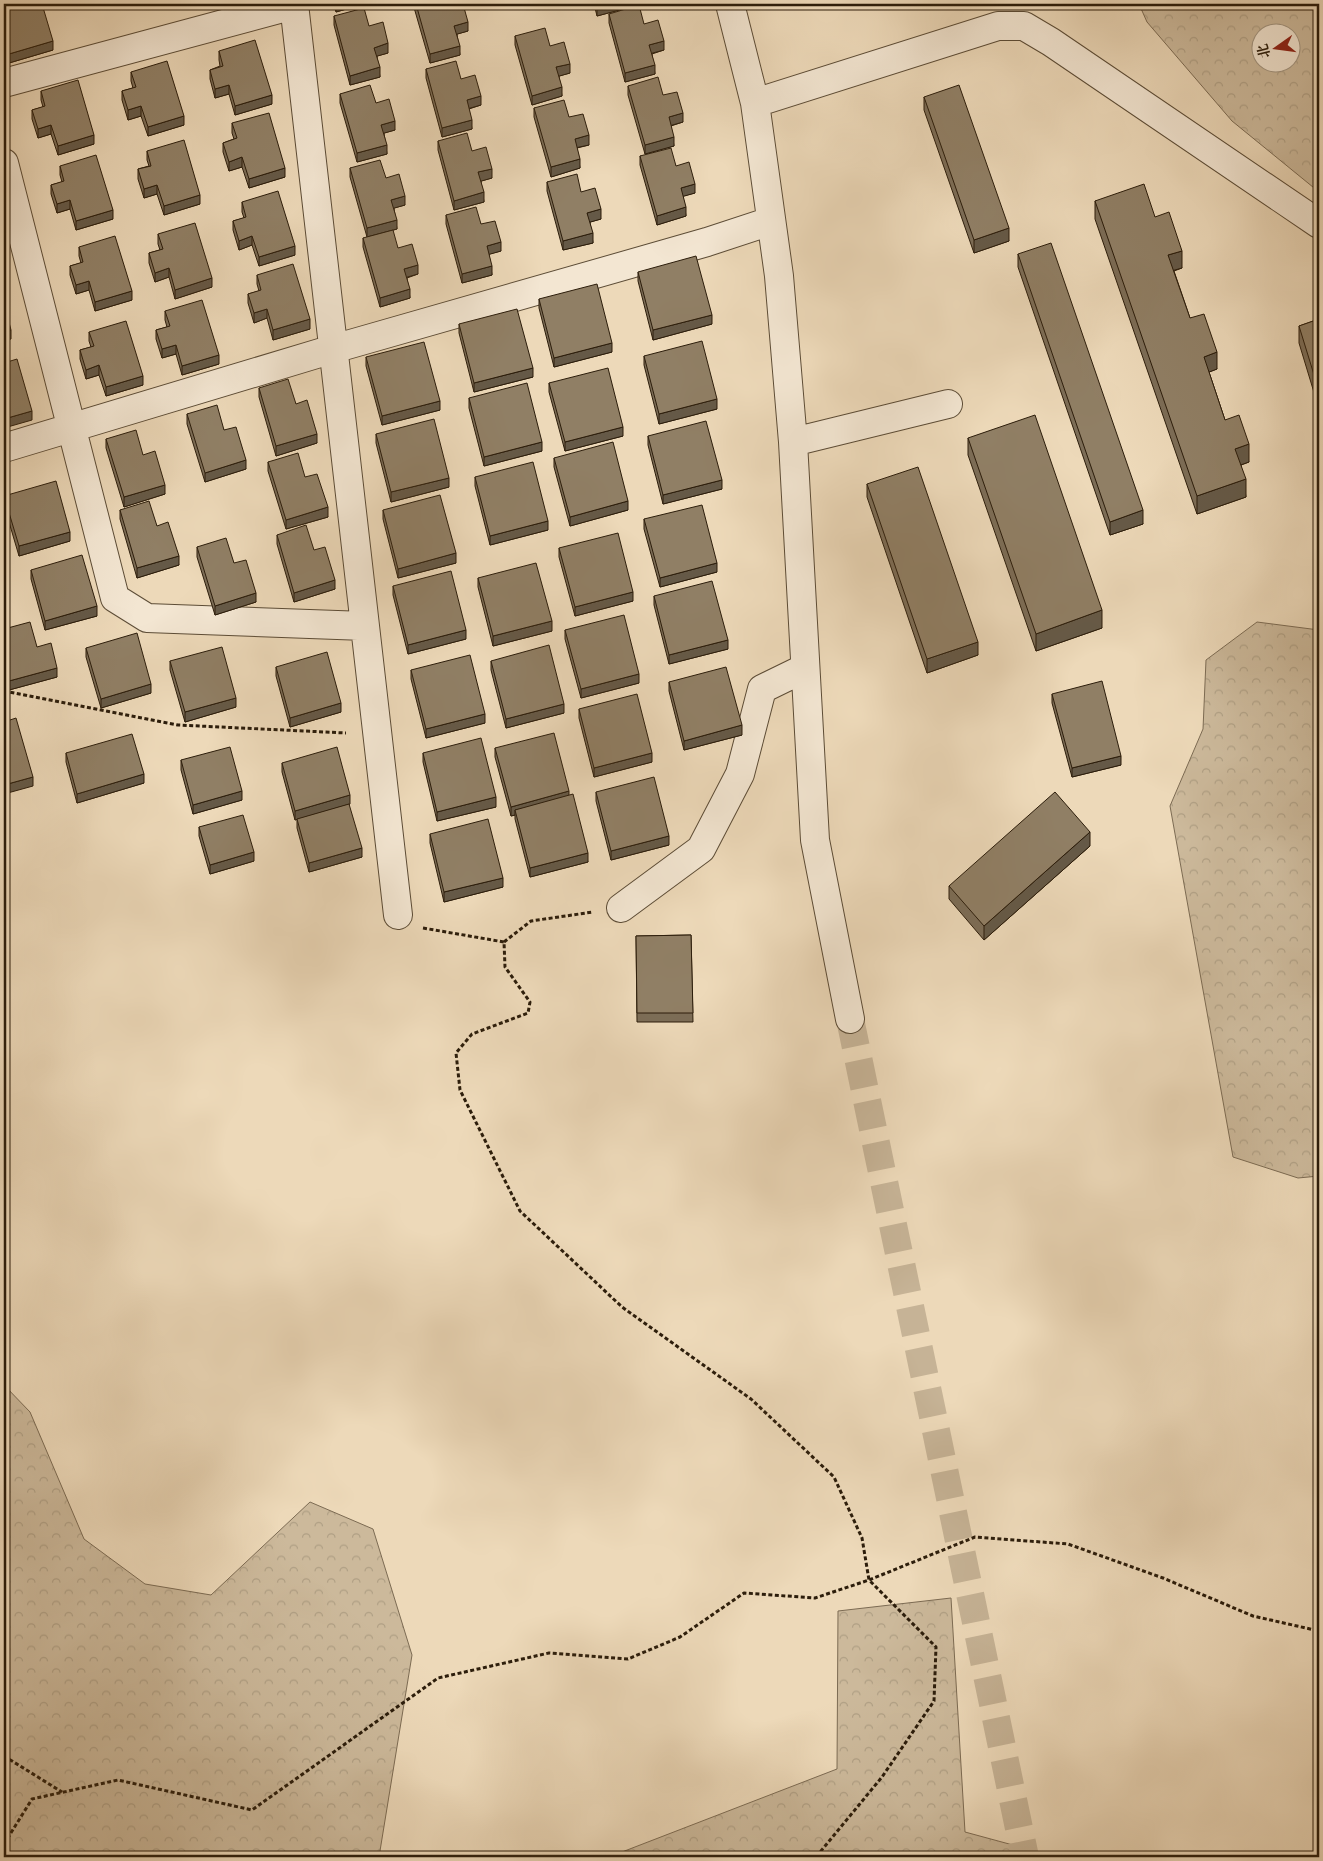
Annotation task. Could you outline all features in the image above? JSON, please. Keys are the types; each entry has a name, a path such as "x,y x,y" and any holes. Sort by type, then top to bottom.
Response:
{"street":[{"path":"4,83 294,4 398,915"},
{"path":"730,4 755,103 779,276 793,442 815,840 850,1020"},
{"path":"755,103 998,26 1024,26 1051,42 1319,224"},
{"path":"4,163 115,598 147,618 365,626"},
{"path":"4,448 332,349 707,242 771,221"},
{"path":"793,442 948,404"},
{"path":"621,908 702,849 740,774 762,689 805,668"}],"path":[{"path":"4,692 178,725 377,734"},
{"path":"398,915 417,927 504,942 531,921 621,908"},
{"path":"504,942 505,967 530,1002 528,1013 472,1034 456,1053 460,1090 520,1211 622,1307 751,1398 834,1477 862,1538 869,1580 936,1647 934,1701 882,1777 816,1857"},
{"path":"4,1844 32,1800 118,1780 252,1810 438,1678 549,1653 628,1659 680,1637 744,1593 815,1598 869,1580 975,1537 1068,1544 1163,1578 1254,1616 1319,1631"},
{"path":"4,1756 63,1793"}],"green space":[{"path":"1139,4 1319,4 1319,192 1232,121 1147,22"},
{"path":"1257,622 1319,630 1319,1176 1298,1178 1233,1157 1170,806 1203,729 1206,660"},
{"path":"4,1385 30,1412 84,1539 145,1584 211,1595 310,1502 373,1529 412,1655 379,1857 4,1857"},
{"path":"951,1598 965,1832 1057,1857 609,1857 837,1769 838,1611"}],"building":[{"path":"4,4 42,4 53,41 9,54 4,38"},
{"path":"416,4 463,4 468,22 454,26 460,46 430,54"},
{"path":"596,4 609,4 597,7"},
{"path":"639,5 644,24 658,20 664,41 649,45 655,65 625,73 609,14"},
{"path":"364,8 369,26 383,22 388,43 374,48 380,67 350,76 334,16"},
{"path":"545,28 550,46 564,42 570,64 556,67 562,87 532,96 515,36"},
{"path":"255,40 272,95 235,106 229,85 215,89 210,70 223,66 219,51"},
{"path":"167,61 184,116 148,127 141,106 128,110 122,91 136,87 131,72"},
{"path":"456,61 461,79 475,75 481,96 467,100 472,120 442,128 426,69"},
{"path":"658,77 663,95 677,92 683,113 669,117 674,137 645,145 628,86"},
{"path":"78,80 94,135 58,146 51,125 38,129 32,110 45,106 41,91"},
{"path":"370,85 376,103 389,99 395,121 381,125 387,145 357,153 340,94"},
{"path":"959,85 1009,228 974,240 924,97"},
{"path":"564,100 569,117 583,114 589,135 575,139 580,159 551,167 534,108"},
{"path":"269,113 285,168 249,179 242,157 229,162 223,143 237,138 232,123"},
{"path":"467,133 472,151 486,147 492,169 478,172 484,192 454,201 438,141"},
{"path":"184,140 200,195 164,206 157,185 144,189 138,169 151,166 147,151"},
{"path":"671,148 676,166 689,162 695,184 681,188 686,207 657,216 640,156"},
{"path":"96,155 113,210 76,221 70,200 57,204 51,185 64,181 60,166"},
{"path":"380,160 386,178 399,174 405,196 391,200 397,220 367,228 350,168"},
{"path":"577,174 581,192 595,188 601,209 587,213 593,233 563,241 547,182"},
{"path":"1144,184 1155,217 1169,212 1182,251 1168,255 1190,318 1204,314 1217,352 1204,357 1225,420 1239,415 1249,444 1235,449 1246,479 1197,496 1095,201"},
{"path":"278,191 295,246 259,257 252,236 239,241 233,221 246,217 242,202"},
{"path":"476,207 481,224 495,221 501,242 487,246 492,266 462,274 446,215"},
{"path":"195,223 212,278 175,290 169,268 155,273 149,253 163,249 158,234"},
{"path":"393,230 398,248 412,244 418,265 404,269 410,289 380,298 363,238"},
{"path":"115,236 132,291 95,302 89,281 76,285 70,266 83,262 79,247"},
{"path":"1051,243 1143,510 1110,522 1018,254"},
{"path":"696,256 712,315 653,330 638,272"},
{"path":"293,264 310,319 273,330 267,309 254,313 248,294 261,290 257,275"},
{"path":"597,284 612,343 554,358 539,299"},
{"path":"202,300 219,355 182,366 176,345 162,349 156,330 170,326 165,311"},
{"path":"4,303 11,330 4,332"},
{"path":"517,309 533,368 474,383 459,324"},
{"path":"1319,319 1319,391 1299,326"},
{"path":"126,321 143,376 106,387 99,365 86,370 80,350 94,346 89,332"},
{"path":"702,341 717,399 659,414 644,356"},
{"path":"424,342 440,401 382,416 366,357"},
{"path":"17,359 32,411 4,419 4,363"},
{"path":"608,368 623,427 565,442 549,383"},
{"path":"288,379 296,404 307,400 317,434 276,446 259,388"},
{"path":"527,383 542,442 484,457 469,398"},
{"path":"217,405 224,430 236,427 246,460 205,473 187,414"},
{"path":"1035,415 1102,610 1036,634 968,438"},
{"path":"434,419 449,478 391,492 376,434"},
{"path":"706,421 722,480 663,495 648,436"},
{"path":"136,430 143,455 155,451 165,485 124,497 106,439"},
{"path":"613,442 628,501 570,517 554,458"},
{"path":"298,453 305,477 317,474 328,507 286,520 268,462"},
{"path":"533,462 548,521 490,536 475,477"},
{"path":"918,467 978,642 927,659 867,484"},
{"path":"56,481 70,532 19,546 4,496"},
{"path":"440,495 456,553 398,569 383,510"},
{"path":"149,501 157,526 168,522 179,556 137,568 120,510"},
{"path":"702,505 717,563 660,578 644,519"},
{"path":"306,525 314,550 325,547 335,580 294,593 277,535"},
{"path":"618,533 633,592 575,607 559,548"},
{"path":"226,538 234,563 246,560 256,593 215,606 197,547"},
{"path":"82,555 97,606 45,621 31,570"},
{"path":"536,563 552,621 493,636 478,578"},
{"path":"451,571 466,630 408,645 393,586"},
{"path":"712,581 728,640 669,655 654,596"},
{"path":"624,615 639,674 581,689 565,630"},
{"path":"30,622 37,647 51,643 57,668 9,681 4,660 4,629"},
{"path":"137,633 151,684 101,699 86,648"},
{"path":"549,645 564,704 506,719 491,661"},
{"path":"222,647 236,698 185,712 170,661"},
{"path":"327,652 341,703 290,718 276,667"},
{"path":"470,655 485,714 426,729 411,670"},
{"path":"726,667 742,725 684,741 669,682"},
{"path":"1102,681 1121,756 1072,768 1052,694"},
{"path":"637,694 652,753 594,768 579,709"},
{"path":"16,718 33,777 4,785 4,722"},
{"path":"554,733 569,791 511,807 495,748"},
{"path":"132,734 144,774 77,794 66,753"},
{"path":"481,738 496,797 437,812 423,753"},
{"path":"230,747 242,791 193,805 181,760"},
{"path":"337,747 350,795 295,811 282,763"},
{"path":"654,777 669,836 611,851 596,792"},
{"path":"1055,792 1090,832 984,926 949,886"},
{"path":"573,794 588,853 530,868 515,810"},
{"path":"349,804 362,848 309,863 297,819"},
{"path":"243,815 254,852 210,865 199,827"},
{"path":"488,819 503,878 444,892 430,834"},
{"path":"691,935 693,1013 637,1013 636,936"}],"tunnel":[{"path":"850,1019 1025,1857"}]}
